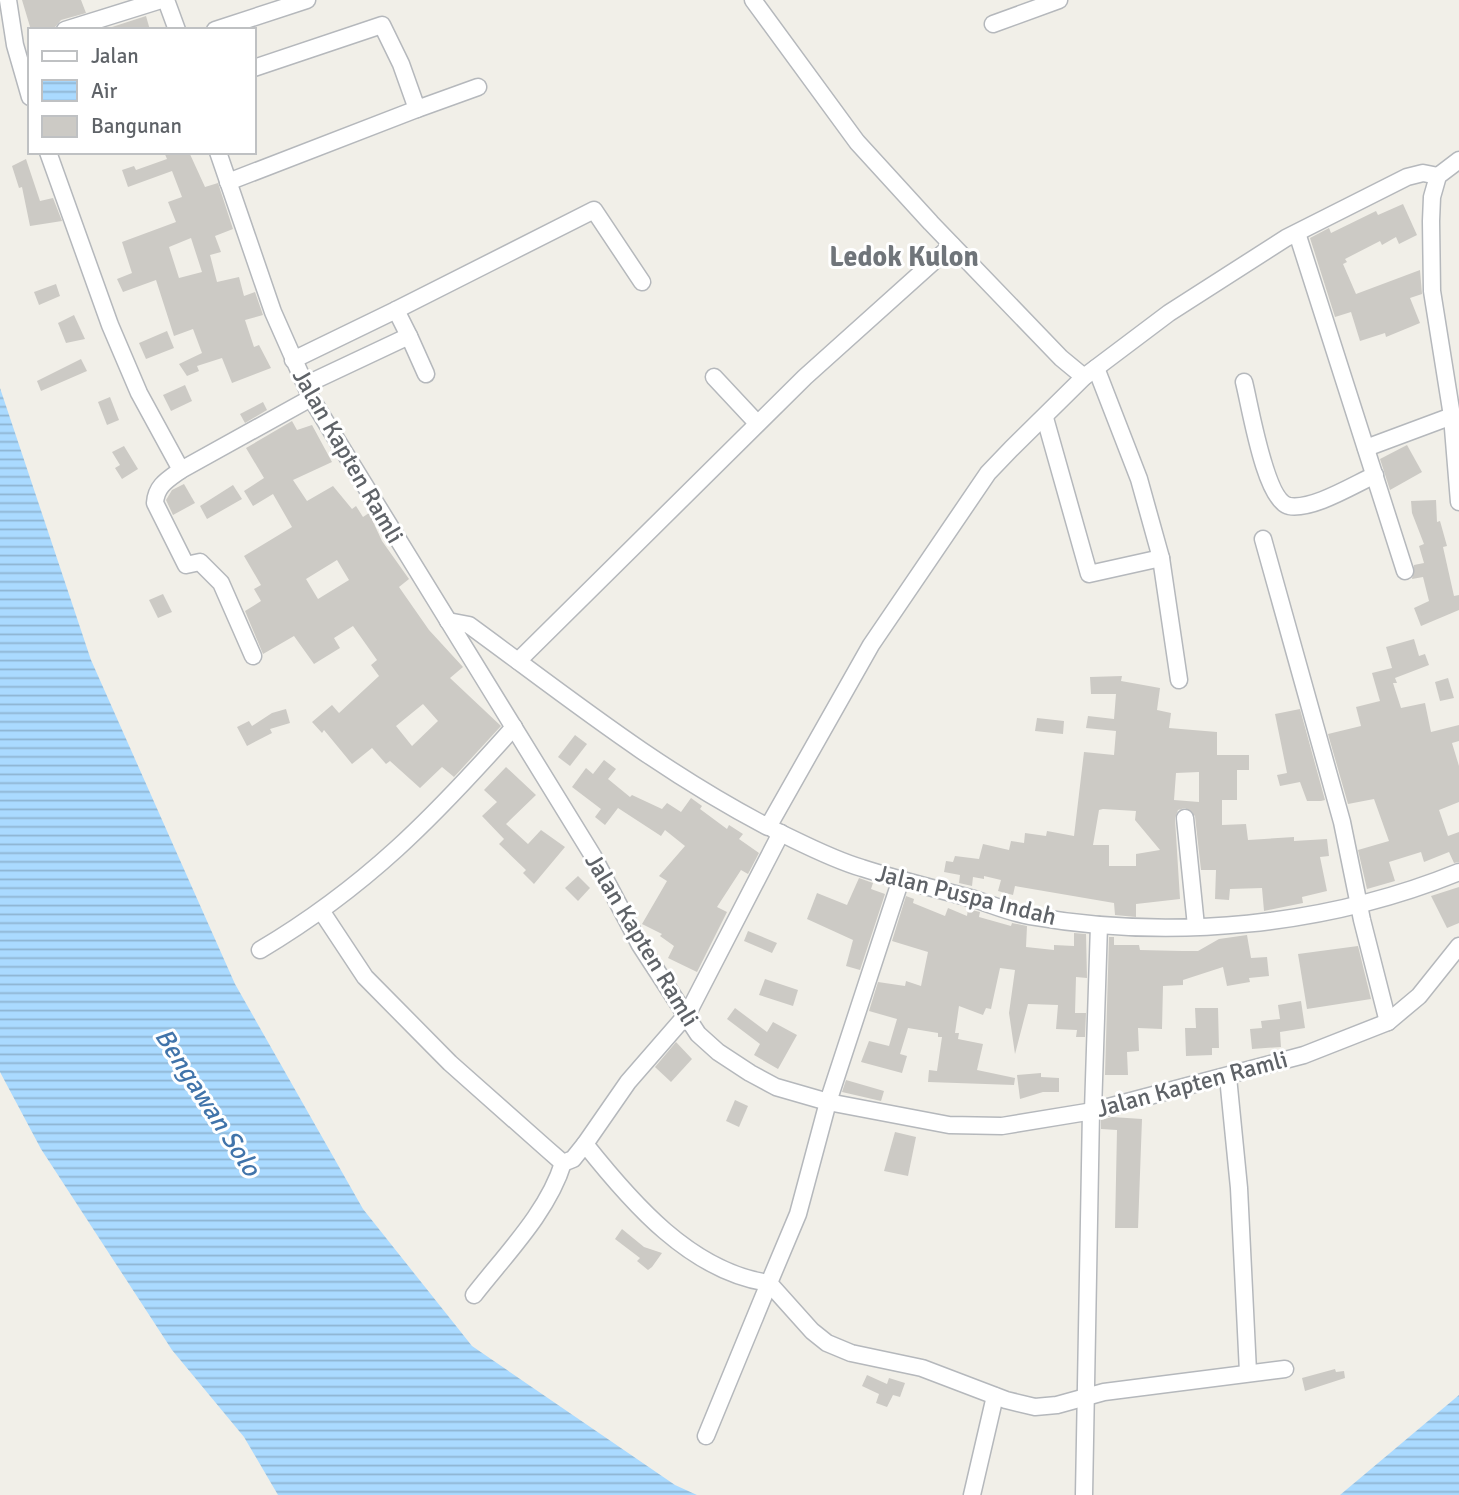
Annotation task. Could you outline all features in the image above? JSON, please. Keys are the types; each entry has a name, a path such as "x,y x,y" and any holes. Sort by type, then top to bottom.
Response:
{"street":[{"path":"8,0 22,43 28,84"},
{"path":"71,28 161,0"},
{"path":"166,0 176,28"},
{"path":"221,28 307,0"},
{"path":"773,0 755,4 857,142 1061,358 1090,373 1139,479 1161,558 1179,680"},
{"path":"993,24 1059,0"},
{"path":"256,67 382,25 401,64 417,109"},
{"path":"228,182 478,87"},
{"path":"49,154 110,325 139,393 180,470"},
{"name":"Jalan Kapten Ramli","path":"219,154 293,360 308,391 593,856 639,945 688,1013 698,1034 718,1052 750,1073 776,1087 828,1102 949,1125 1002,1126 1092,1111 1304,1055 1388,1021 1419,996 1459,946"},
{"path":"1459,160 1438,176 1432,197 1432,291 1452,416 1459,502"},
{"path":"563,1163 573,1159 628,1082 688,1013 774,830 848,683 899,602 988,473 1090,373 1169,313 1261,253 1297,233 1407,177 1423,173 1438,176"},
{"path":"293,360 594,210 642,282"},
{"path":"1297,233 1405,570"},
{"path":"518,661 757,423 952,245"},
{"path":"396,310 426,374"},
{"path":"253,656 221,583 200,562 187,565 155,503 162,483 308,391 409,337"},
{"path":"714,377 757,423"},
{"path":"1244,382 1268,481 1281,502 1290,506 1329,497 1375,475"},
{"path":"1366,448 1452,416"},
{"path":"1045,418 1090,574 1161,558"},
{"path":"1264,540 1342,822 1388,1021"},
{"name":"Jalan Puspa Indah","path":"448,621 469,625 607,730 700,791 774,830 860,868 1028,916 1099,925 1164,928 1275,921 1386,899 1459,872"},
{"path":"260,950 322,912 406,841 514,727"},
{"path":"1185,818 1196,926"},
{"path":"706,1436 798,1214 828,1102 901,879"},
{"path":"322,912 365,977 450,1063 563,1163"},
{"path":"1084,1495 1092,1111 1099,925"},
{"path":"1228,1077 1239,1188 1248,1372"},
{"path":"585,1144 612,1179 676,1239 723,1268 769,1283 812,1331 827,1343 851,1353 922,1368 995,1396 1035,1407 1057,1405 1086,1395 1284,1369"},
{"path":"474,1295 543,1205 558,1181 563,1163"},
{"path":"972,1495 995,1396"}],"water":[{"name":"Bengawan Solo","path":"0,388 91,660 235,984 363,1209 472,1346 675,1485 697,1495 278,1495 244,1437 172,1350 41,1149 0,1072"},
{"path":"1459,1395 1459,1495 1340,1495"}],"building":[{"path":"22,0 81,0 86,13 61,20 55,27 30,28"},
{"path":"146,16 149,28 112,28"},
{"path":"165,154 190,154 205,187 218,183 233,229 215,236 221,252 210,255 217,282 239,277 244,296 255,292 263,315 245,320 254,347 259,345 271,368 232,383 222,358 197,366 199,371 187,376 179,364 202,353 193,329 174,336 156,280 123,292 117,279 132,273 122,242 176,222 168,202 182,197 172,171 128,187 122,170 134,166 136,170 167,159","holes":["191,238 202,272 179,278 169,247"]},
{"path":"26,159 40,201 53,198 62,221 30,226 22,187 19,188 12,166"},
{"path":"1403,204 1417,235 1399,244 1396,237 1382,245 1380,241 1345,259 1347,262 1343,264 1356,294 1420,270 1422,294 1410,298 1420,323 1386,337 1385,333 1360,341 1351,312 1335,317 1310,238 1329,228 1331,233 1376,211 1378,215"},
{"path":"56,284 60,296 39,305 34,292"},
{"path":"74,315 85,339 66,343 58,323"},
{"path":"167,331 174,348 146,359 139,343"},
{"path":"81,359 87,371 41,391 37,381"},
{"path":"185,385 192,401 171,411 163,395"},
{"path":"110,397 119,420 107,425 98,402"},
{"path":"263,402 267,410 245,423 240,414"},
{"path":"292,421 297,430 312,425 332,462 293,480 307,501 333,486 352,509 356,506 363,517 369,513 382,541 409,579 399,587 429,630 463,667 450,678 501,726 454,777 442,767 420,788 390,761 386,764 372,748 352,764 324,730 322,733 312,722 332,705 339,713 379,676 371,665 377,660 353,626 334,638 340,648 314,664 294,636 263,654 245,611 261,601 254,589 261,585 244,556 292,527 273,494 253,506 244,491 264,478 246,448","holes":["337,560 349,580 318,599 306,579","423,704 438,721 412,746 396,726"]},
{"path":"1407,445 1422,472 1390,490 1380,459"},
{"path":"124,446 138,469 122,479 115,468 120,465 112,452"},
{"path":"184,484 195,503 173,515 166,500 172,490"},
{"path":"233,485 242,499 207,519 200,506"},
{"path":"1436,500 1437,522 1440,521 1447,546 1443,547 1454,596 1459,595 1459,610 1421,626 1414,608 1429,601 1423,577 1412,579 1414,565 1424,563 1419,546 1424,544 1412,513 1411,501"},
{"path":"163,594 172,612 158,618 149,600"},
{"path":"1414,639 1419,656 1425,654 1429,665 1395,678 1397,683 1393,683 1401,708 1425,703 1431,732 1459,725 1459,741 1452,743 1459,766 1459,802 1439,810 1448,836 1459,832 1459,862 1454,863 1449,852 1424,862 1421,852 1389,862 1395,881 1367,889 1358,850 1389,841 1374,799 1348,804 1328,734 1361,726 1356,707 1380,701 1372,673 1392,668 1386,647"},
{"path":"1122,676 1121,681 1160,688 1157,710 1171,713 1169,728 1217,732 1217,755 1249,755 1249,770 1237,770 1237,800 1222,800 1222,825 1246,824 1248,840 1294,837 1294,841 1327,839 1329,856 1320,857 1327,891 1302,897 1303,903 1264,911 1262,888 1230,889 1229,900 1215,899 1216,870 1201,870 1195,816 1185,808 1178,810 1175,819 1180,899 1136,904 1136,917 1115,915 1114,903 1015,886 1013,895 998,891 1001,880 984,876 984,879 973,877 972,886 959,883 960,875 944,872 946,861 953,862 955,856 979,859 983,844 1009,850 1011,841 1024,843 1025,833 1046,836 1047,831 1074,836 1084,752 1114,755 1116,731 1086,728 1088,716 1114,719 1116,694 1091,694 1090,677","holes":["1199,772 1199,802 1174,800 1176,773","1099,810 1136,811 1135,820 1160,850 1136,854 1136,866 1109,866 1109,845 1093,845"]},
{"path":"1448,678 1454,698 1440,701 1435,682"},
{"path":"286,709 290,723 270,729 272,733 247,746 237,727 249,721 252,726 272,713"},
{"path":"1300,709 1325,800 1307,801 1300,782 1280,786 1277,775 1287,773 1275,714"},
{"path":"1037,718 1064,721 1063,734 1035,731"},
{"path":"575,735 587,744 570,766 558,757"},
{"path":"604,760 616,769 608,779 630,797 632,795 662,809 667,803 681,812 691,798 702,806 700,809 727,829 729,825 743,834 739,839 759,853 748,874 741,870 717,907 727,912 697,972 668,958 674,946 660,936 662,934 642,924 667,881 659,876 685,846 665,830 661,836 618,808 605,825 595,817 601,809 572,787 586,768 593,774"},
{"path":"506,767 536,795 506,824 528,844 541,830 565,847 534,884 523,873 526,870 499,844 504,839 482,816 497,802 484,790"},
{"path":"578,876 590,888 578,901 565,888"},
{"path":"859,878 873,883 871,889 885,894 860,970 846,966 853,940 807,919 817,893 847,905"},
{"path":"1459,887 1459,923 1447,928 1431,896"},
{"path":"906,896 914,899 913,903 945,916 948,908 967,916 968,909 980,912 979,917 1011,926 1012,923 1027,926 1026,947 1054,950 1054,945 1074,946 1074,933 1086,934 1087,978 1076,977 1075,1013 1086,1013 1085,1037 1076,1037 1077,1030 1056,1029 1058,1005 1028,1004 1015,1054 1009,1013 1015,970 1000,968 991,1009 986,1008 983,1015 959,1006 955,1033 959,1033 958,1039 983,1044 977,1070 1015,1078 1014,1085 928,1082 929,1070 937,1071 942,1037 938,1037 938,1033 908,1028 900,1054 907,1056 902,1073 861,1062 869,1041 889,1046 897,1019 869,1011 878,982 905,986 906,981 921,986 928,952 892,941"},
{"path":"748,931 777,943 772,953 744,941"},
{"path":"1247,935 1251,958 1267,957 1269,976 1249,978 1250,982 1227,986 1223,967 1183,980 1183,985 1163,986 1162,1029 1138,1028 1139,1051 1127,1052 1128,1075 1105,1075 1109,937 1114,937 1114,945 1139,945 1140,950 1198,951 1219,939"},
{"path":"1358,946 1371,999 1307,1009 1298,954"},
{"path":"765,979 798,990 793,1006 759,995"},
{"path":"1301,1001 1305,1028 1280,1032 1281,1047 1252,1049 1250,1029 1262,1028 1261,1021 1280,1019 1278,1005"},
{"path":"735,1008 767,1032 773,1022 797,1035 778,1069 754,1055 760,1044 727,1019"},
{"path":"1195,1008 1218,1008 1219,1048 1212,1048 1212,1055 1186,1056 1185,1028 1196,1028"},
{"path":"676,1042 692,1059 671,1082 655,1067"},
{"path":"1041,1073 1041,1077 1059,1078 1059,1092 1043,1092 1020,1099 1017,1075"},
{"path":"846,1080 884,1091 881,1101 842,1092"},
{"path":"735,1100 748,1106 739,1127 726,1121"},
{"path":"1112,1117 1142,1119 1138,1228 1115,1228 1117,1130 1101,1129 1101,1120"},
{"path":"895,1132 916,1137 908,1176 884,1171"},
{"path":"622,1229 644,1247 662,1253 648,1270 637,1261 640,1258 615,1239"},
{"path":"1335,1369 1336,1372 1344,1371 1345,1378 1305,1391 1302,1378"},
{"path":"867,1375 887,1384 889,1378 905,1383 900,1397 893,1395 887,1407 876,1403 879,1394 862,1386"}],"district":[{"name":"Ledok Kulon","path":"904,256"}]}
